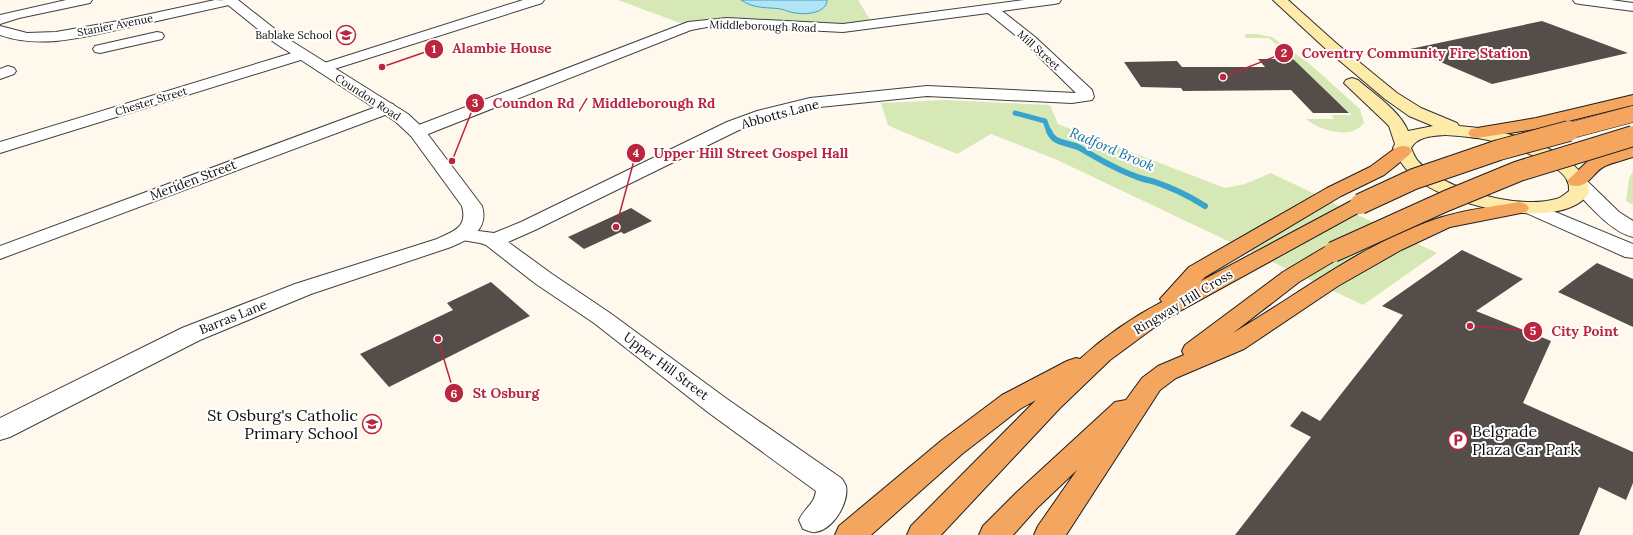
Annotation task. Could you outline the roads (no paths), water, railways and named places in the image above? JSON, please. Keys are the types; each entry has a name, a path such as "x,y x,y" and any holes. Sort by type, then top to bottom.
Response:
{"highway":[{"path":"1472,132 1517,128 1559,120 1633,100"},
{"name":"Ringway Hill Cross","path":"922,535 1051,401 1101,354 1159,313 1360,204 1414,179 1499,150 1633,114"},
{"path":"994,535 1027,500 1159,378 1291,277 1333,252 1446,201 1520,171 1633,136"},
{"path":"1159,313 1197,272 1334,192 1377,171 1403,147"},
{"path":"1578,182 1587,170 1597,163 1610,157 1633,151"},
{"path":"1057,524 1159,378 1235,343 1364,261 1393,245 1462,218 1525,208"},
{"path":"850,535 952,447 1011,402 1101,354"}],"main road":[{"path":"1264,0 1308,44 1391,118 1397,125 1406,159 1413,168 1423,176 1446,188 1484,201 1525,208 1561,206 1574,200 1579,193 1578,182 1571,172 1538,151 1515,142 1472,132 1429,118 1407,107 1377,86 1280,0"},
{"path":"1403,147 1408,138 1416,134 1432,131 1472,132"}],"street":[{"path":"0,20 14,15 85,0"},
{"name":"Coundon Road","path":"229,0 280,40 387,108 402,118 418,132 472,206 475,215 468,229"},
{"name":"Stanier Avenue","path":"0,30 7,34 16,36 40,37 165,16 229,0"},
{"path":"323,68 537,0"},
{"name":"Middleborough Road","path":"418,132 688,26 734,23 814,28 843,28 1054,0"},
{"path":"1580,0 1633,7"},
{"name":"Mill Street","path":"990,8 1030,40 1086,93"},
{"path":"88,30 102,53 157,36"},
{"name":"Chester Street","path":"0,148 302,54"},
{"name":"Abbotts Lane","path":"494,240 528,226 732,126 770,113 810,103 927,91 1078,98 1086,97 1086,93"},
{"name":"Meriden Street","path":"0,253 387,108"},
{"path":"1578,182 1612,216 1633,231"},
{"path":"1525,208 1633,252"},
{"name":"Upper Hill Street","path":"468,229 494,240 544,279 602,318 718,406 831,486 829,505 814,520"},
{"name":"Barras Lane","path":"0,430 191,334 303,289 444,243 468,229"}],"water":[{"path":"741,0 827,0 824,8 815,12 800,14 781,9 755,6"}],"waterway":[{"name":"Radford Brook","path":"1015,113 1045,121 1049,132"},
{"name":"Radford Brook","path":"1049,131 1051,136 1058,141 1076,146 1106,163 1140,178 1175,190 1205,206"}],"place":[{"name":"Bablake School","path":"346,35"},
{"name":"Alambie House","path":"382,67"},
{"name":"Coventry Community Fire Station","path":"1223,77"},
{"name":"Coundon Rd / Middleborough Rd","path":"452,161"},
{"name":"Upper Hill Street Gospel Hall","path":"616,227"},
{"name":"City Point","path":"1470,326"},
{"name":"St Osburg","path":"438,339"},
{"name":"St Osburg's Catholic Primary School","path":"372,424"},
{"name":"Belgrade Plaza Car Park","path":"1458,440"}]}
